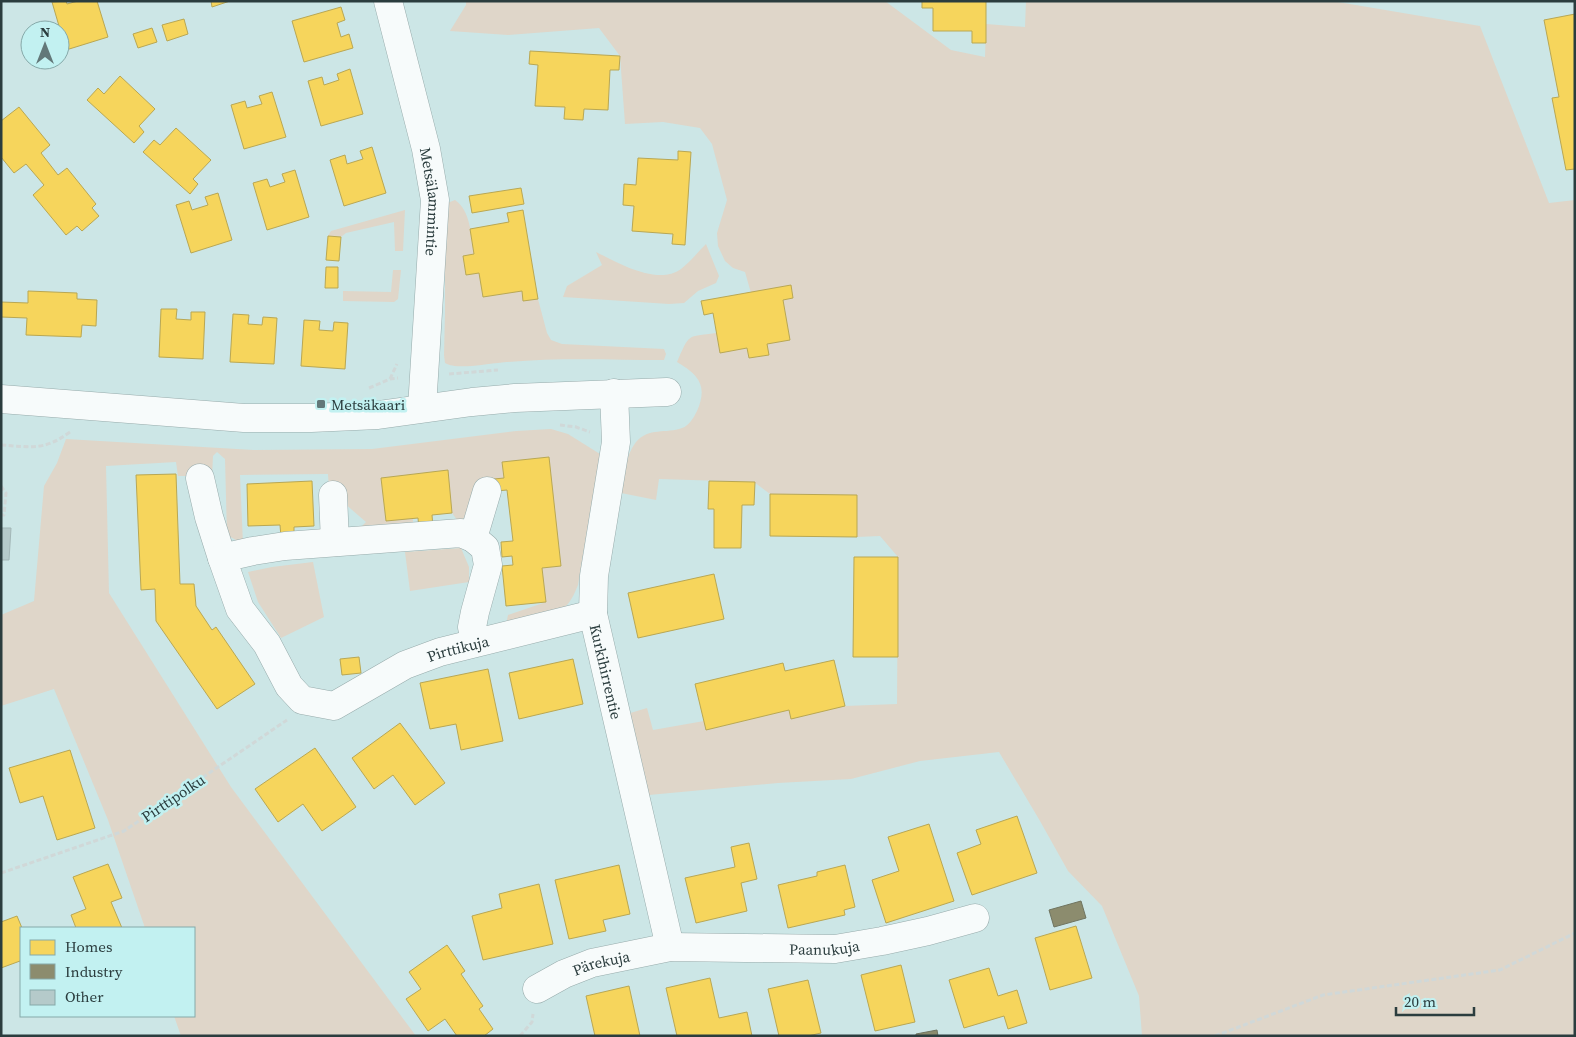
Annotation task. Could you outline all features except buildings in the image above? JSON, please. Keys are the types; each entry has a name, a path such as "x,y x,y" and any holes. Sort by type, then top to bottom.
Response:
{"street":[{"name":"Metsälammintie","path":"388,1 426,149 435,200 422,408"},
{"path":"1,399 244,418 311,418 378,415 422,408 515,398 668,392"},
{"name":"Kurkihirrentie","path":"614,393 616,442 594,576 593,614 670,947"},
{"path":"200,478 209,517 222,558 285,546 335,542 461,532 474,538 485,548 488,565 472,627 476,643"},
{"path":"474,538 487,490"},
{"path":"334,495 335,542"},
{"name":"Pirttikuja","path":"222,558 240,609 267,644 289,686 302,700 334,706 405,665 440,652 593,614"},
{"name":"Paanukuja","path":"670,947 835,949 928,931 975,918"},
{"name":"Pärekuja","path":"537,989 564,974 592,963 670,947"}],"path":[{"path":"390,379 400,356"},
{"path":"361,388 369,388 390,379 506,370"},
{"path":"1,445 41,447 55,443 70,432"},
{"path":"1,486 6,493 4,515 1,515"},
{"name":"Pirttipolku","path":"1,873 124,831 294,714"},
{"path":"1215,1036 1323,995 1500,970 1575,933"}],"shaded area":[{"path":"466,1 885,1 951,50 985,57 986,24 1025,27 1026,1 1332,1 1480,26 1549,203 1575,200 1575,1036 1142,1036 1139,996 1102,906 1068,871 999,752 920,761 851,779 778,783 649,795 627,714 647,708 653,730 704,721 707,730 789,710 791,718 845,706 897,704 898,557 880,536 857,537 857,495 770,494 754,482 659,479 656,500 621,493 627,460 636,442 646,434 685,427 697,411 702,395 699,382 691,372 677,362 687,341 694,336 716,333 720,353 747,348 749,358 768,355 767,344 790,340 783,300 793,298 791,286 751,293 745,272 733,268 725,261 718,246 717,233 727,200 712,144 700,128 663,122 625,124 620,56 599,28 508,35 450,31 466,5"},
{"path":"455,200 467,217 472,240 474,254 463,256 466,275 479,273 483,297 522,291 524,301 538,299 547,333 551,340 562,344 664,349 666,354 664,360 539,360 463,366 445,363 445,204"},
{"path":"405,210 403,251 395,251 394,222 346,233 341,237 328,236 331,231"},
{"path":"706,244 719,276 716,283 698,291 684,303 669,304 563,297 567,286 602,265 596,252 626,267 661,275 672,274 681,269"},
{"path":"393,270 401,270 398,299 394,302 343,301 343,291 391,292"},
{"path":"551,429 568,434 600,454 578,585 573,596 561,610 546,616 506,625 508,615 546,602 542,568 561,566 548,457 502,462 504,478 470,508 460,524 452,513 447,470 381,478 386,521 413,518 413,524 353,535 366,522 329,490 328,474 240,475 243,544 227,535 225,459 217,452 213,456 212,476 178,476 176,462 106,466 109,593 231,787 416,1036 181,1036 174,1017 195,1017 195,927 145,927 108,820 54,689 1,706 1,615 34,601 44,486 57,463 66,439 254,450 372,449 516,431"},
{"path":"461,548 469,567 469,582 410,591 405,552"},
{"path":"313,562 324,617 281,638 258,602 248,572"}],"place":[{"name":"Metsäkaari","path":"321,404"}]}
